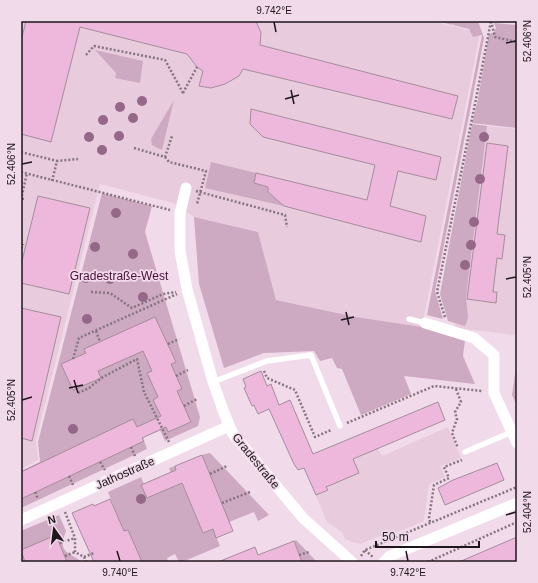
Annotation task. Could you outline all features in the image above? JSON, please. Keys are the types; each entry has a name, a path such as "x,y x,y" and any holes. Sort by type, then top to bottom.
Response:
{"street":[{"name":"Gradestraße","path":"186,188 180,213 180,251 187,289 214,382 232,434 302,518 352,562"},
{"path":"425,323 474,338 494,355 494,393 517,443"},
{"name":"Jathostraße","path":"21,520 229,426"},
{"path":"384,562 390,556 517,503"}],"lane":[{"path":"409,319 425,323"},
{"path":"214,382 267,361 311,355 340,426"},
{"path":"465,452 512,432"}],"path":[{"path":"491,21 495,37 517,42"},
{"path":"450,331 437,292 491,21"},
{"path":"512,21 517,21"},
{"path":"86,55 94,46 165,60 183,93 197,67"},
{"path":"165,156 172,136"},
{"path":"134,148 165,156 169,162 206,171 197,204"},
{"path":"21,152 57,161 78,159"},
{"path":"52,181 57,161"},
{"path":"21,172 180,213"},
{"path":"23,200 22,195 27,173"},
{"path":"186,188 285,215 287,227"},
{"path":"91,292 110,293 132,308 163,294 187,289"},
{"path":"73,359 79,338 187,289"},
{"path":"96,331 100,342"},
{"path":"168,344 179,339"},
{"path":"78,393 89,388 102,377 137,359 144,392 164,433"},
{"path":"261,364 267,378 295,390 315,437 434,386 487,392"},
{"path":"176,376 188,370"},
{"path":"430,522 429,518 434,485 449,478 444,468 463,460 452,433 457,419 455,412 461,402 456,388"},
{"path":"184,406 197,399"},
{"path":"131,447 135,456"},
{"path":"100,462 105,470"},
{"path":"210,474 227,466"},
{"path":"69,476 74,485"},
{"path":"357,562 365,550 517,487"},
{"path":"35,492 39,501"},
{"path":"222,503 250,492"},
{"path":"61,502 74,538 75,552"},
{"path":"428,562 517,522"},
{"path":"60,543 74,538"},
{"path":"65,556 75,552"},
{"path":"75,552 84,557 86,562"},
{"path":"299,555 309,552"},
{"path":"84,557 94,553"}],"shaded area":[{"path":"21,21 432,21 480,33 422,327 356,317 276,300 258,232 194,217 173,203 100,184 36,440 38,460 21,469"},
{"path":"478,125 517,129 517,335 455,328"},
{"path":"448,427 461,458 441,466 445,477 429,484 424,521 386,537 382,535 360,544 345,539 342,532 327,522 304,468 377,447 382,456"}],"green space":[{"path":"438,21 478,21 484,38 435,291 443,319 427,315 482,35 473,37 469,29 453,25 452,23 452,25"},
{"path":"494,23 517,25 517,128 472,123 478,99 489,34 494,32 496,28"},
{"path":"95,50 143,61 140,83 115,78 116,73"},
{"path":"174,100 162,150 152,145 151,139"},
{"path":"472,124 487,126 466,297 468,318 465,326 448,321 440,294"},
{"path":"211,162 256,173 255,183 268,187 268,192 284,206 205,188"},
{"name":"Gradestraße-West","path":"102,193 152,206 145,232 200,417 198,426 165,441 160,430 143,438 147,449 21,508 21,471 40,462 38,442"},
{"path":"194,217 258,232 276,300 356,317 422,327 465,340 463,356 475,384 404,376 411,394 361,415 342,369 337,368 332,358 320,361 314,351 264,353 224,368 199,284"},
{"path":"517,361 517,406 512,395"},
{"path":"210,453 269,515 258,521 254,512 229,522 202,455"},
{"path":"175,466 203,533 213,529 220,546 182,562 179,562 175,554 167,558 168,562 142,562 128,530 123,532 108,492 141,477 144,484 176,485 169,468"},
{"path":"59,515 66,531 63,548 65,551 82,562 21,562 21,531"},
{"path":"296,540 317,562 302,562 294,541"}],"building":[{"path":"26,21 256,21 261,33 260,45 458,96 452,119 243,69 239,76 225,84 211,88 199,86 203,71 197,67 187,54 80,27 51,142 21,134 21,41"},
{"path":"251,109 441,157 436,180 398,171 390,206 426,216 421,242 284,206 268,192 268,187 254,183 256,173 367,200 375,165 263,137 250,124"},
{"path":"487,143 508,146 497,234 505,235 502,259 497,258 493,292 497,292 496,303 467,299"},
{"path":"38,196 90,208 69,294 21,283 21,265"},
{"path":"21,308 61,317 32,441 21,438"},
{"path":"155,317 176,362 171,364 182,389 177,391 191,422 168,432 166,427 142,438 144,441 21,499 21,472 133,419 137,427 161,416 153,400 158,397 147,373 152,371 143,351 98,371 101,378 73,390 61,364 86,353 84,349"},
{"path":"261,371 267,386 271,384 279,405 290,400 313,454 438,402 445,420 353,459 359,473 326,487 328,490 316,495 304,468 298,470 294,464 269,409 258,414 254,405 252,406 244,388 246,387 243,379"},
{"path":"202,455 233,531 216,538 213,529 203,533 182,483 147,498 141,485 176,470 175,466"},
{"path":"497,463 504,480 445,505 438,488 453,480"},
{"path":"110,499 124,531 128,530 142,562 94,562 72,513"},
{"path":"56,535 67,562 25,562 21,550"},
{"path":"517,537 517,562 459,562"},
{"path":"294,541 302,562 218,562 255,547 258,555"}]}
